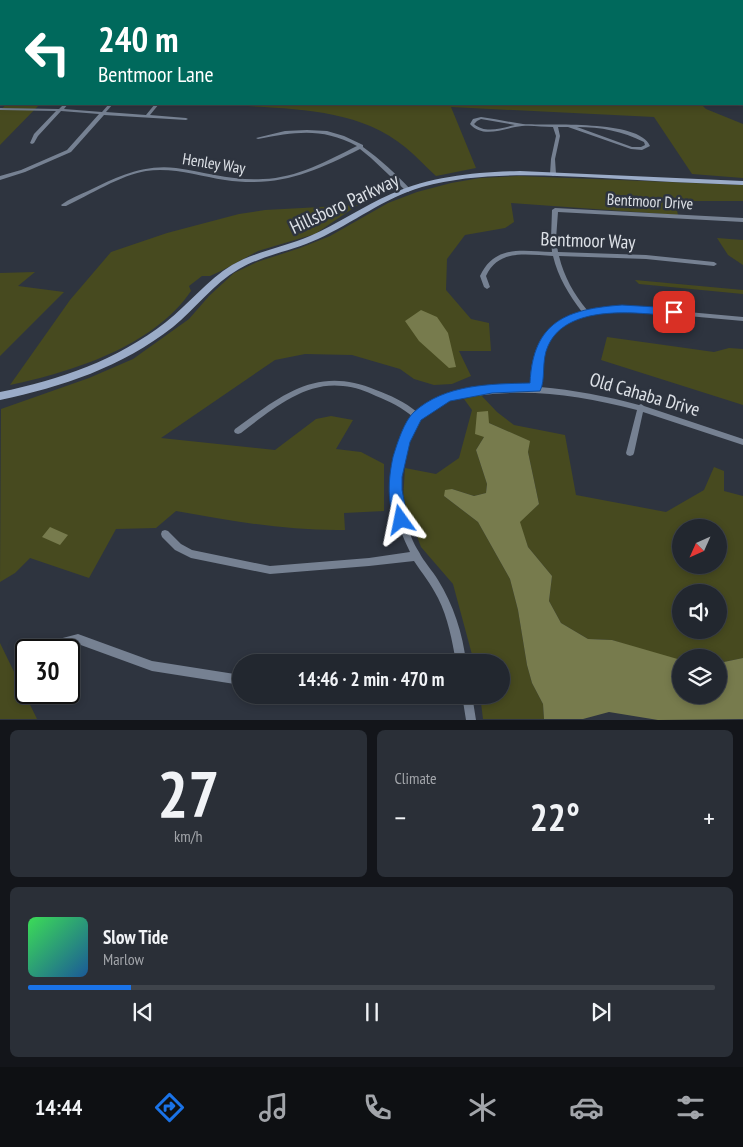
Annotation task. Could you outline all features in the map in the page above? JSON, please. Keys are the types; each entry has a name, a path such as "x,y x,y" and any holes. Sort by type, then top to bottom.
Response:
{"street":[{"path":"32,142 36,134 65,105"},
{"path":"0,178 17,174 65,153 76,145 110,105"},
{"path":"147,116 156,105"},
{"path":"0,107 186,119"},
{"path":"522,125 482,131 474,128 472,124 474,120 481,118 522,125 542,125 555,126 568,126 605,128 626,132 646,141 648,146 642,149 631,148 568,126"},
{"path":"553,174 553,159 558,136 555,126"},
{"path":"258,138 288,132 322,131 344,136 361,146 408,190"},
{"name":"Henley Way","path":"64,204 143,170 168,168 237,181 271,181 309,173 361,146"},
{"name":"Hillsboro Parkway","path":"0,396 60,382 123,355 167,327 213,284 236,267 263,254 318,237 375,204 408,190 435,182 479,176 553,174 743,182"},
{"name":"Bentmoor Drive","path":"554,254 553,226 555,210 743,220"},
{"name":"Bentmoor Way","path":"487,287 483,276 488,265 510,253 646,257 714,264"},
{"path":"554,254 573,298 586,313"},
{"path":"536,388 537,363 543,344 552,330 570,319 586,313 622,308 743,319"},
{"path":"238,431 295,391 313,385 332,382 347,383 372,390 408,409 417,417"},
{"name":"Old Cahaba Drive","path":"459,654 446,605 416,556 401,520 395,490 395,477 404,441 417,417 447,397 492,389 536,388 599,397 641,408 743,442"},
{"path":"630,453 641,408"},
{"path":"165,534 178,547 191,554 270,570 416,556"},
{"path":"80,640 152,666 232,679"},
{"path":"468,704 471,720"}],"shaded area":[{"path":"6,105 39,105 0,145 0,110"},
{"path":"229,105 702,105 706,109 743,124 743,178 692,174 654,117 451,107 476,168 436,176 405,147 386,134 366,124 321,112"},
{"path":"519,176 743,185 743,201 675,201 678,215 511,203 514,222 505,228 465,235 447,259 446,290 471,319 489,323 491,351 459,351 471,376 452,384 434,385 414,379 400,369 352,355 305,354 275,360 161,438 275,450 316,419 331,416 353,420 336,449 361,452 384,464 384,511 344,513 345,530 323,530 239,522 176,511 156,528 116,529 89,578 30,558 15,573 0,582 1,409 89,378 133,359 189,319 209,296 234,273 257,262 330,236 388,203 417,192 451,183 480,178"},
{"path":"358,205 315,234 258,251 210,276 202,276 189,286 191,291 175,310 156,327 110,354 59,373 10,385 70,300 111,252 167,233 239,214 265,210"},
{"path":"717,238 743,240 743,265 728,255"},
{"path":"35,272 18,286 64,292 0,356 0,273"},
{"path":"635,280 743,290 743,294 639,284"},
{"path":"421,310 437,317 448,333 456,367 449,368 419,341 405,321"},
{"path":"607,337 714,352 729,348 743,349 743,405 601,360"},
{"path":"480,394 497,412 514,425 565,435 576,495 666,512 704,490 714,467 724,471 724,491 743,496 743,658 727,661 727,649 672,649 672,660 612,640 588,639 561,623 549,601 552,576 528,547 519,522 539,504 528,452 529,441 489,423 484,437 476,450 487,484 486,493 474,496 452,489 444,496 478,522 510,579 518,610 527,665 532,683 543,704 544,719 483,719 481,704 510,704 510,654 472,654 453,584 421,547 403,500 405,468 436,474 459,458 472,410 464,399"},
{"path":"488,411 489,423 530,441 528,452 539,504 520,522 528,547 552,576 549,601 561,623 588,639 612,640 672,657 672,704 727,704 727,661 743,658 743,719 658,720 609,712 583,719 544,719 543,704 532,683 527,665 518,610 510,579 478,522 444,496 445,490 452,489 474,496 486,493 487,484 476,450 484,437 475,434 477,412"},
{"path":"50,527 68,535 60,545 42,537"},
{"path":"0,643 15,674 15,704 30,704 37,719 0,719"}],"route":[{"path":"401,520 395,490 397,463 404,441 417,417 447,397 492,389 536,388 537,363 543,344 552,330 570,319 592,311 622,308 674,312"}]}
